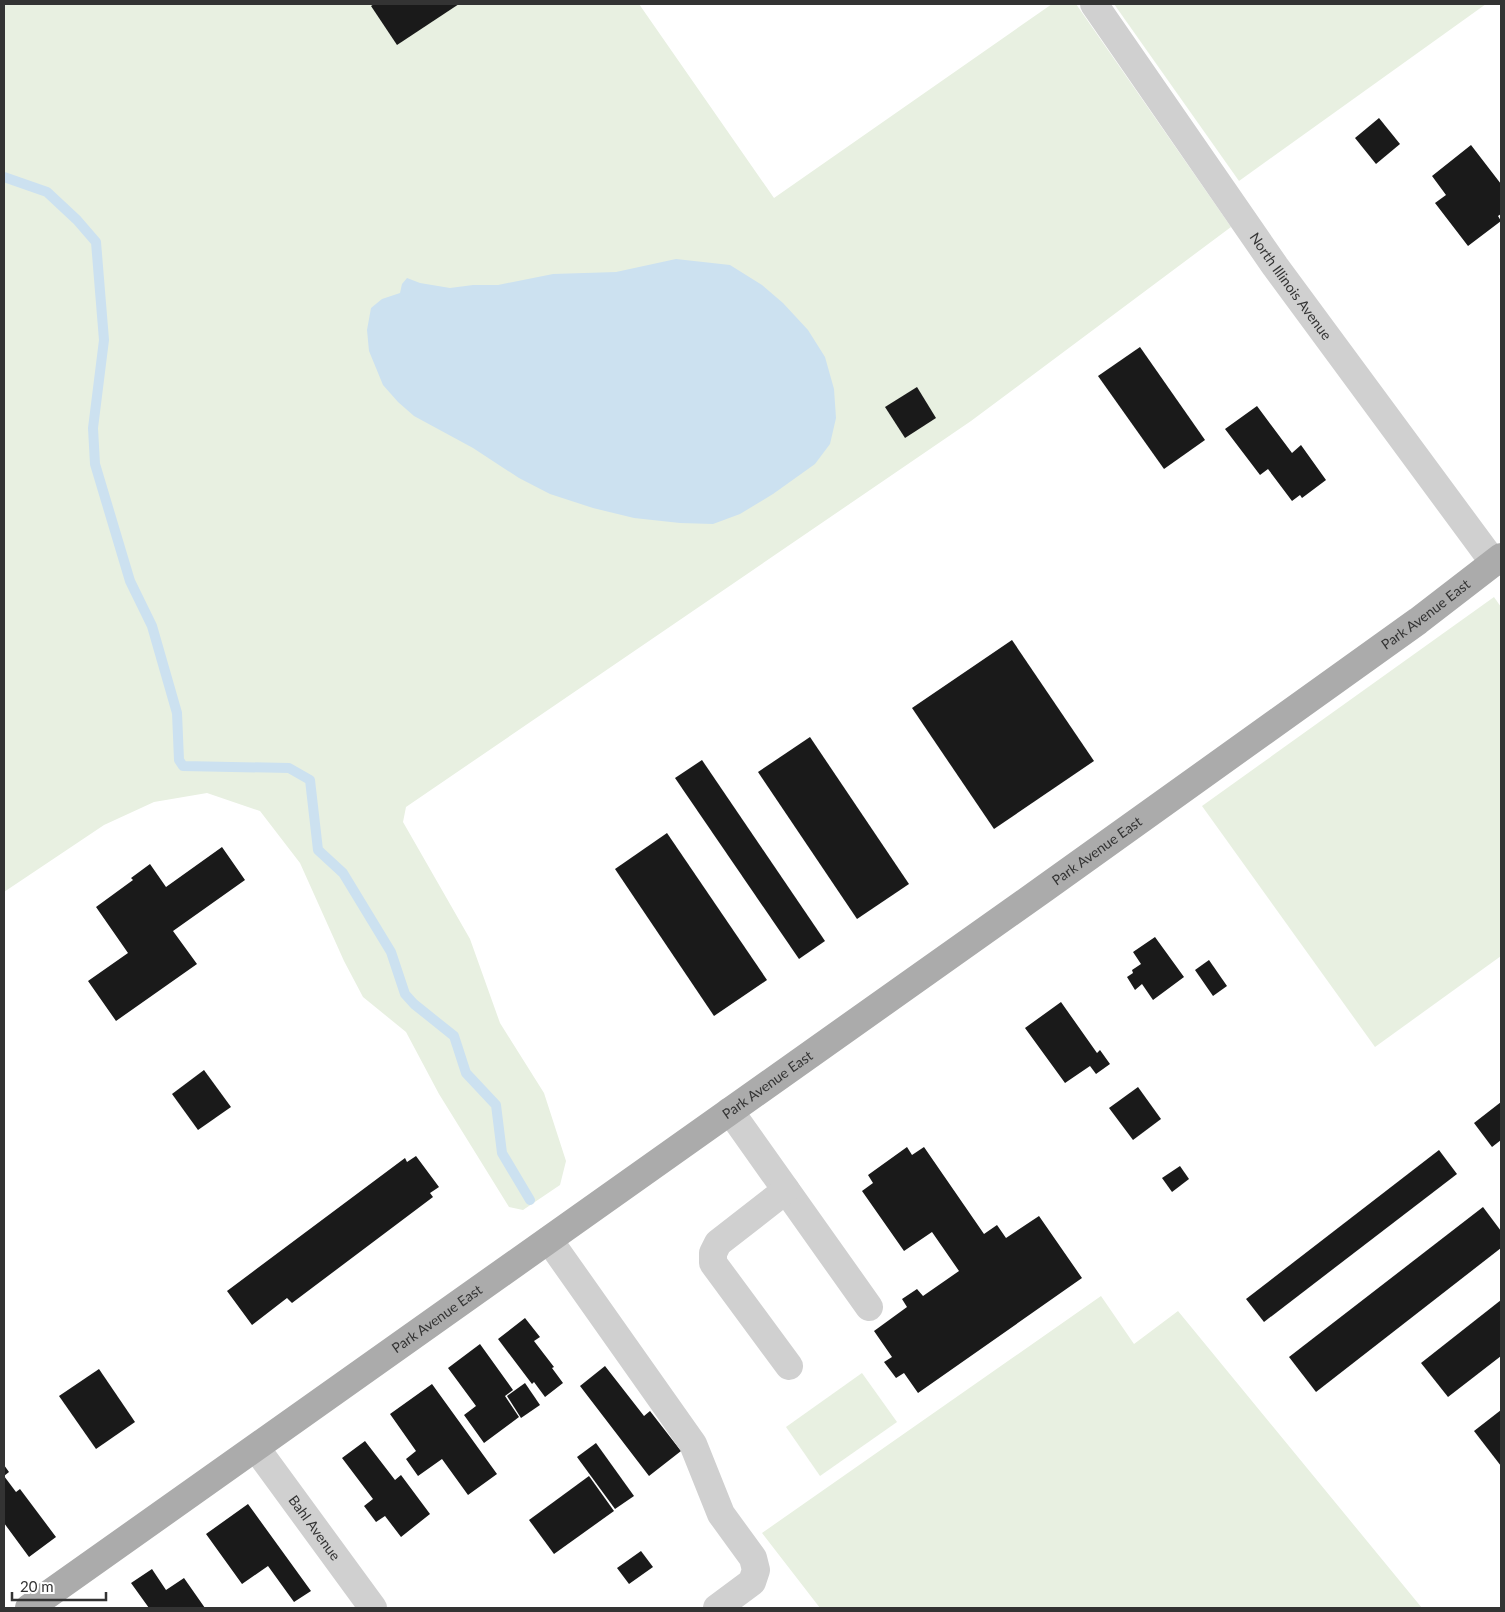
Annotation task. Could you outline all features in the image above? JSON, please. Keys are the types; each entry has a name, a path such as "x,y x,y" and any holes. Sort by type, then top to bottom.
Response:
{"main road":[{"name":"Park Avenue East","path":"29,1608 1499,565"}],"street":[{"name":"North Illinois Avenue","path":"1094,4 1276,266 1499,565"},
{"path":"730,1111 869,1307"},
{"path":"786,1190 718,1243 713,1253 713,1263 789,1366"},
{"path":"549,1240 693,1444 721,1514 752,1558 756,1570 752,1582 717,1608"},
{"name":"Bahl Avenue","path":"256,1448 373,1608"}],"green space":[{"path":"4,4 639,4 774,198 1052,4 1076,4 1231,227 971,421 406,807 403,822 470,939 500,1023 544,1093 566,1161 560,1185 523,1210 509,1207 439,1094 406,1032 363,997 344,961 300,863 260,811 207,793 154,802 104,825 4,892"},
{"path":"1114,4 1486,4 1239,181"},
{"path":"1494,597 1501,607 1501,956 1375,1047 1202,806"},
{"path":"1101,1296 1134,1344 1178,1311 1422,1608 820,1608 762,1533"},
{"path":"862,1373 897,1422 820,1476 786,1427"}],"water":[{"path":"676,259 730,265 762,285 783,303 808,330 825,357 834,389 836,418 830,444 815,464 773,494 740,514 713,524 680,523 634,518 593,508 550,494 519,478 473,448 414,416 383,385 369,351 367,330 371,308 382,299 400,293 402,284 407,278 420,283 450,288 473,285 498,285 553,274 616,272"}],"building":[{"path":"374,4 459,4 397,45 371,6"},
{"path":"1379,118 1400,144 1376,164 1355,138"},
{"path":"1471,145 1501,184 1501,214 1498,216 1501,221 1468,246 1435,203 1446,195 1432,176"},
{"path":"1140,347 1205,440 1164,469 1098,376"},
{"path":"917,387 936,418 905,438 885,407"},
{"path":"1257,406 1292,453 1301,445 1326,480 1302,498 1300,495 1292,501 1268,469 1260,475 1225,429"},
{"path":"1012,640 1094,761 994,829 912,708"},
{"path":"810,737 909,884 857,919 758,772"},
{"path":"702,760 825,941 799,959 675,778"},
{"path":"667,833 767,980 714,1016 615,869"},
{"path":"222,847 245,880 173,931 197,964 116,1021 88,981 128,953 96,907 133,880 131,878 150,864 166,887"},
{"path":"1155,937 1184,977 1153,1000 1142,984 1135,990 1127,977 1133,973 1132,970 1141,964 1133,952"},
{"path":"1209,960 1227,986 1213,996 1195,970"},
{"path":"1061,1002 1097,1053 1100,1050 1110,1064 1096,1074 1090,1066 1065,1083 1025,1028"},
{"path":"204,1070 231,1107 198,1130 172,1094"},
{"path":"1138,1087 1161,1119 1133,1140 1109,1108"},
{"path":"1501,1102 1501,1140 1492,1147 1474,1123"},
{"path":"907,1147 912,1155 924,1147 984,1234 997,1225 1006,1238 1039,1216 1082,1278 918,1393 904,1373 896,1378 884,1362 892,1357 874,1331 907,1307 902,1299 917,1289 923,1296 959,1271 932,1232 904,1251 862,1191 873,1183 868,1175"},
{"path":"1439,1150 1457,1174 1264,1322 1246,1299"},
{"path":"416,1156 439,1187 430,1193 433,1197 292,1303 287,1298 252,1325 227,1291 405,1158 407,1162"},
{"path":"1180,1166 1189,1179 1172,1192 1162,1178"},
{"path":"1483,1207 1501,1231 1501,1248 1316,1392 1289,1357"},
{"path":"1501,1300 1501,1356 1448,1397 1421,1363"},
{"path":"525,1318 540,1337 534,1341 554,1367 552,1368 563,1383 545,1397 534,1382 532,1384 498,1339"},
{"path":"480,1344 513,1390 505,1396 519,1417 484,1443 464,1415 476,1406 448,1368"},
{"path":"605,1366 644,1416 650,1411 681,1451 649,1476 580,1386"},
{"path":"99,1369 135,1422 96,1449 59,1396"},
{"path":"525,1383 540,1405 521,1418 507,1396"},
{"path":"432,1384 497,1474 468,1495 442,1459 418,1476 406,1459 416,1451 390,1414"},
{"path":"1501,1410 1501,1466 1474,1431"},
{"path":"365,1441 395,1480 401,1475 430,1514 401,1537 385,1516 376,1522 364,1506 373,1499 342,1458"},
{"path":"596,1443 634,1496 615,1509 577,1457"},
{"path":"4,1465 9,1472 4,1476"},
{"path":"4,1476 16,1492 20,1489 56,1537 29,1557 4,1523"},
{"path":"589,1476 614,1511 554,1554 529,1520"},
{"path":"248,1504 311,1591 294,1602 268,1566 242,1584 206,1534"},
{"path":"641,1551 653,1567 629,1584 617,1568"},
{"path":"152,1569 166,1590 184,1578 205,1608 149,1608 131,1583"}],"waterway":[{"path":"4,177 47,192 77,220 96,242 104,340 93,428 95,464 130,581 152,626 177,713 179,760 183,766 289,768 310,780 318,850 343,873 391,952 405,994 414,1004 454,1036 466,1073 496,1105 502,1153 530,1200"}]}
